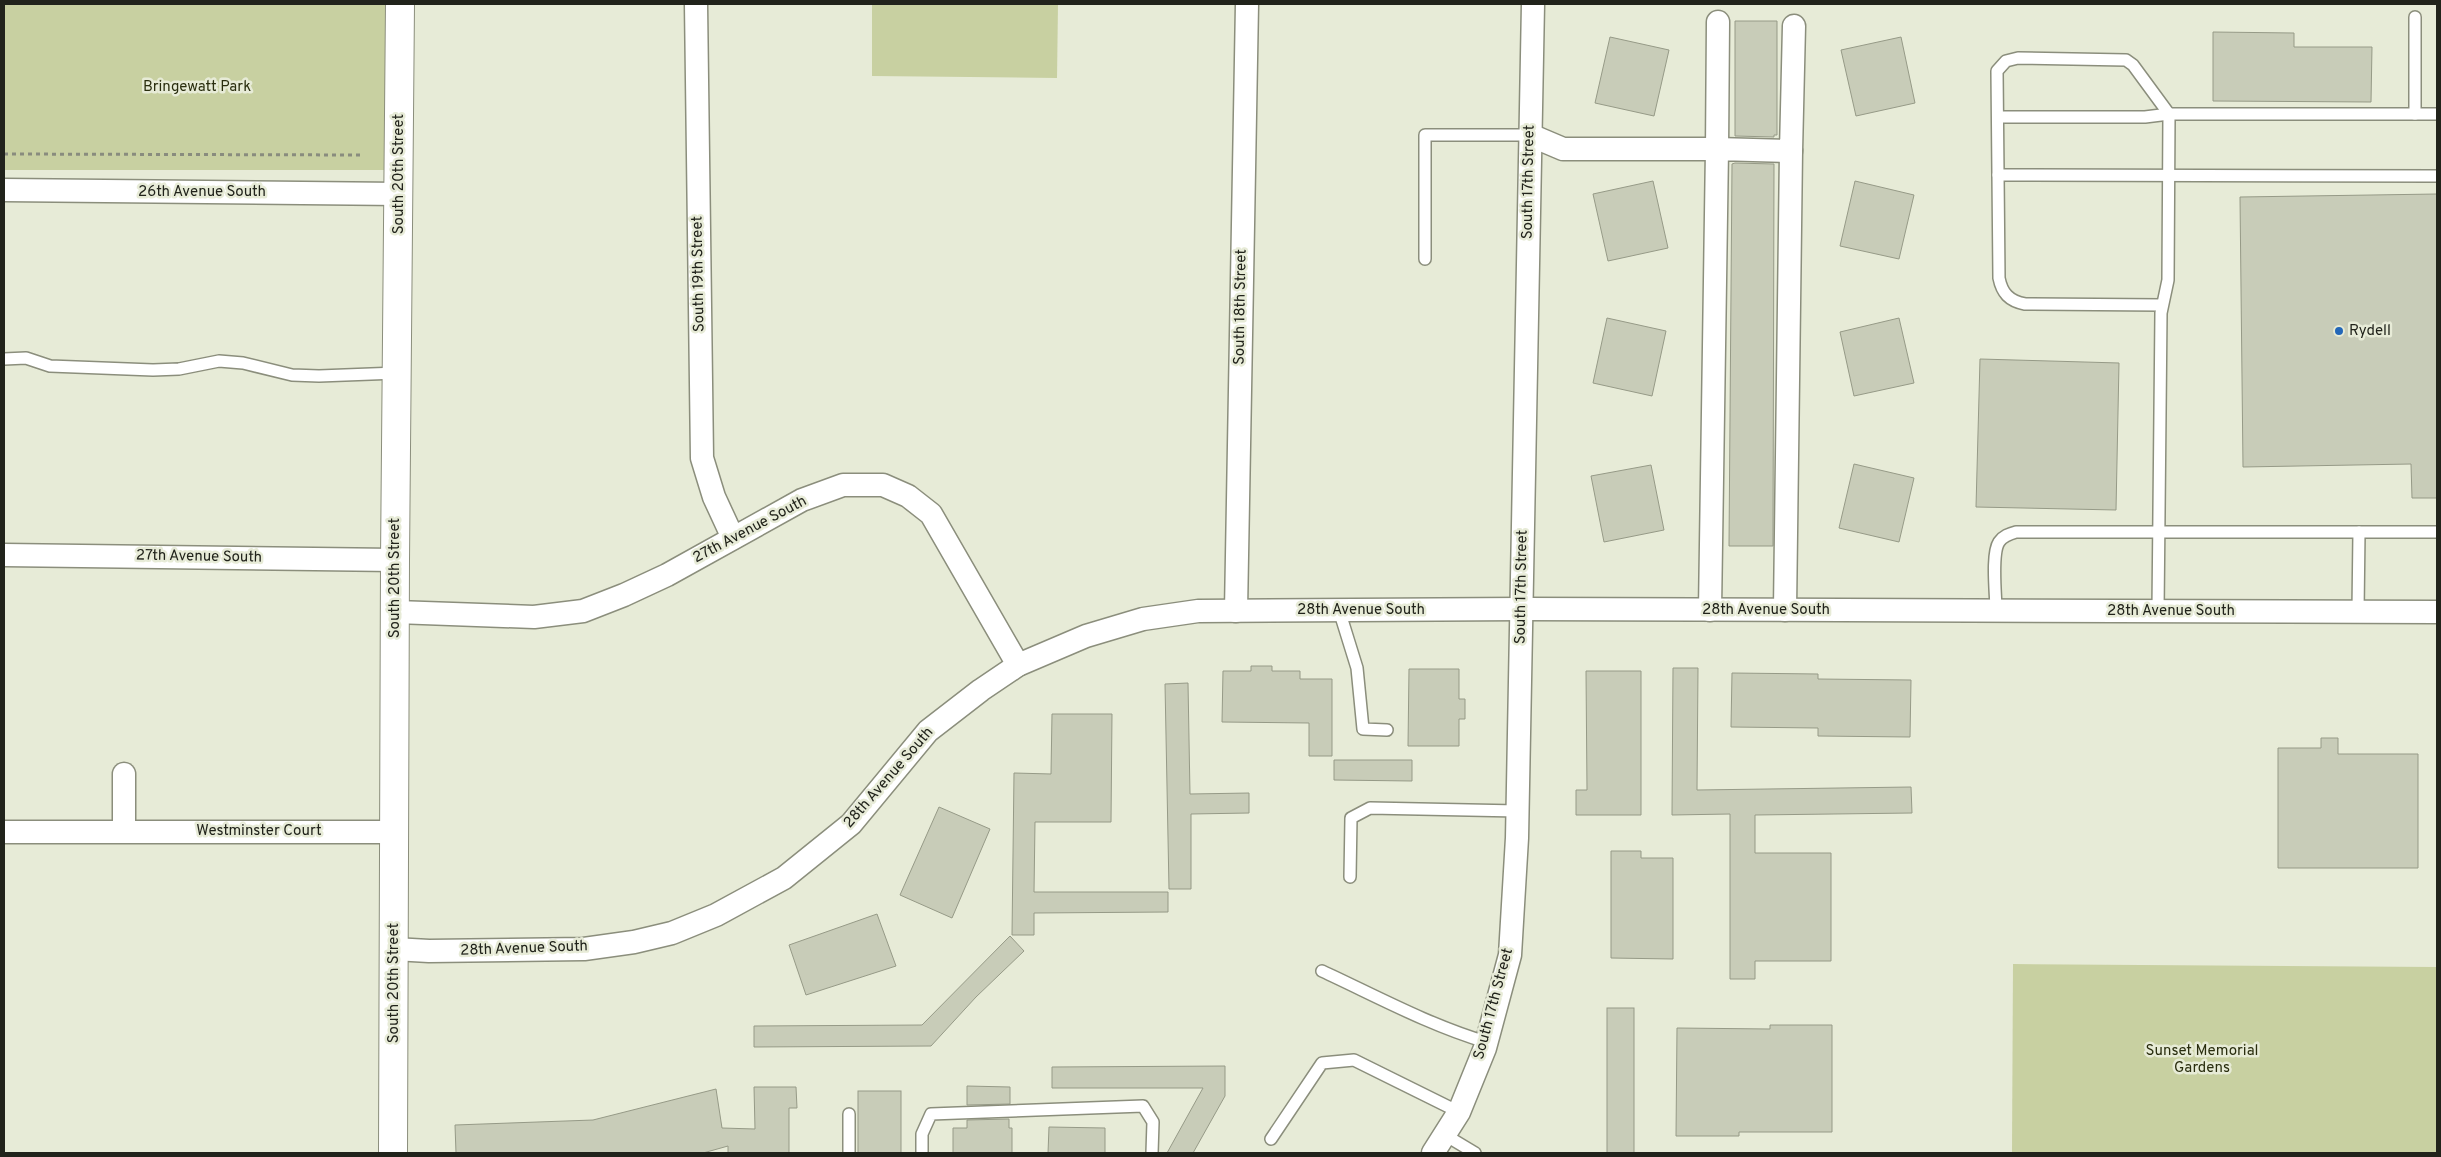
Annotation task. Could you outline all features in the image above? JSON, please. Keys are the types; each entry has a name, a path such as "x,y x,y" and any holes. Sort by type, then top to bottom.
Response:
{"street":[{"name":"South 20th Street","path":"393,1153 395,560 400,194 400,4"},
{"name":"South 19th Street","path":"696,4 702,458 714,496 733,538"},
{"name":"South 18th Street","path":"1236,611 1247,4"},
{"name":"South 17th Street","path":"1439,1144 1459,1112 1486,1042 1510,955 1518,811 1533,4"},
{"path":"1710,610 1718,22"},
{"path":"1785,610 1794,26"},
{"path":"1530,134 1563,149 1791,151"},
{"name":"26th Avenue South","path":"4,190 400,194"},
{"name":"27th Avenue South","path":"396,612 534,617 583,611 666,576 802,500 843,485 883,485 908,496 931,514 1018,665"},
{"name":"27th Avenue South","path":"4,555 395,560"},
{"name":"28th Avenue South","path":"394,949 429,951 584,949 634,942 672,933 716,916 784,878 851,824 928,732 954,709 1018,665 1086,636 1143,619 1198,611 1522,609 2437,612"},
{"path":"124,774 124,831"},
{"name":"Westminster Court","path":"4,832 394,832"}],"lane":[{"path":"2415,17 2415,114"},
{"path":"2158,611 2162,305 2168,280 2169,114 2133,65 2126,60 2018,58 2006,61 1997,71 1998,278 2006,296 2014,302 2025,304 2162,305"},
{"path":"1998,117 2145,117 2169,114 2437,114"},
{"path":"1425,260 1425,135 1530,134"},
{"path":"1998,175 2437,176"},
{"path":"4,359 26,358 58,366 153,370 179,369 219,361 243,363 292,375 318,376 397,373"},
{"path":"1996,611 1996,556 1998,543 2005,536 2016,532 2437,532"},
{"path":"2358,611 2359,532"},
{"path":"1339,610 1357,668 1363,729 1387,730"},
{"path":"1350,877 1351,818 1370,808 1518,811"},
{"path":"1322,971 1414,1015 1458,1034 1486,1042"},
{"path":"1271,1138 1322,1063 1354,1060 1459,1112"},
{"path":"922,1153 922,1134 931,1114 1143,1106 1152,1122 1152,1153"},
{"path":"849,1114 849,1153"},
{"path":"1439,1144 1475,1153"}],"path":[{"path":"4,154 362,155"}],"green space":[{"name":"Bringewatt Park","path":"4,4 390,4 388,170 4,170"},
{"path":"872,4 1058,4 1057,78 872,76"},
{"name":"Sunset Memorial Gardens","path":"2013,964 2437,967 2437,1153 2012,1153"}],"building":[{"path":"1735,21 1777,21 1777,135 1774,135 1774,137 1735,136"},
{"path":"2213,32 2294,33 2294,47 2372,47 2371,102 2213,101"},
{"path":"1610,37 1669,50 1654,116 1595,103"},
{"path":"1901,37 1915,103 1856,116 1841,50"},
{"path":"1732,164 1774,164 1773,546 1729,546"},
{"path":"1653,181 1668,248 1608,261 1593,194"},
{"path":"1855,181 1914,195 1899,259 1840,246"},
{"name":"Rydell","path":"2437,194 2437,498 2412,498 2411,464 2243,467 2240,197"},
{"path":"1607,318 1666,331 1652,396 1593,383"},
{"path":"1899,318 1914,383 1854,396 1840,332"},
{"path":"1980,359 2119,363 2116,510 1976,507"},
{"path":"1854,464 1914,478 1899,542 1839,528"},
{"path":"1651,465 1664,530 1604,542 1591,476"},
{"path":"1251,666 1272,666 1272,671 1300,671 1300,679 1332,679 1332,756 1309,756 1309,723 1222,722 1223,671 1251,671"},
{"path":"1673,668 1698,668 1697,790 1911,787 1912,813 1755,815 1755,853 1831,853 1831,961 1755,961 1755,979 1730,979 1730,814 1672,815"},
{"path":"1409,669 1459,669 1459,699 1465,699 1465,719 1459,719 1459,746 1408,746"},
{"path":"1586,671 1641,671 1641,815 1576,815 1576,790 1587,790"},
{"path":"1732,673 1818,674 1818,679 1911,680 1910,737 1818,736 1818,728 1731,727"},
{"path":"1188,683 1190,794 1249,793 1249,813 1191,814 1191,889 1169,889 1165,684"},
{"path":"1052,714 1112,714 1111,822 1035,822 1034,892 1168,892 1168,912 1034,913 1034,935 1012,935 1014,773 1051,774"},
{"path":"2321,738 2338,738 2338,754 2418,754 2418,868 2278,868 2278,748 2321,748"},
{"path":"1334,760 1412,760 1412,781 1334,780"},
{"path":"939,807 990,829 952,918 900,895"},
{"path":"1611,851 1641,851 1641,858 1673,858 1673,959 1611,958"},
{"path":"877,914 896,966 806,995 789,945"},
{"path":"1010,936 1024,951 976,997 931,1046 754,1047 754,1026 922,1025"},
{"path":"1607,1008 1634,1008 1634,1153 1607,1153"},
{"path":"1770,1025 1832,1025 1832,1132 1739,1132 1739,1136 1676,1136 1677,1028 1770,1029"},
{"path":"1225,1066 1225,1096 1193,1153 1167,1153 1203,1088 1052,1088 1052,1067"},
{"path":"967,1086 1010,1087 1010,1104 967,1105"},
{"path":"754,1087 796,1087 797,1108 789,1108 789,1153 728,1153 728,1146 703,1153 456,1153 455,1125 593,1120 716,1089 722,1128 755,1129"},
{"path":"858,1091 901,1091 901,1153 858,1153"},
{"path":"1009,1119 1009,1128 1012,1128 1012,1153 953,1153 953,1128 967,1128 967,1120"},
{"path":"1049,1127 1105,1128 1105,1153 1048,1153"}],"place":[{"name":"Rydell","path":"2339,331"}]}
